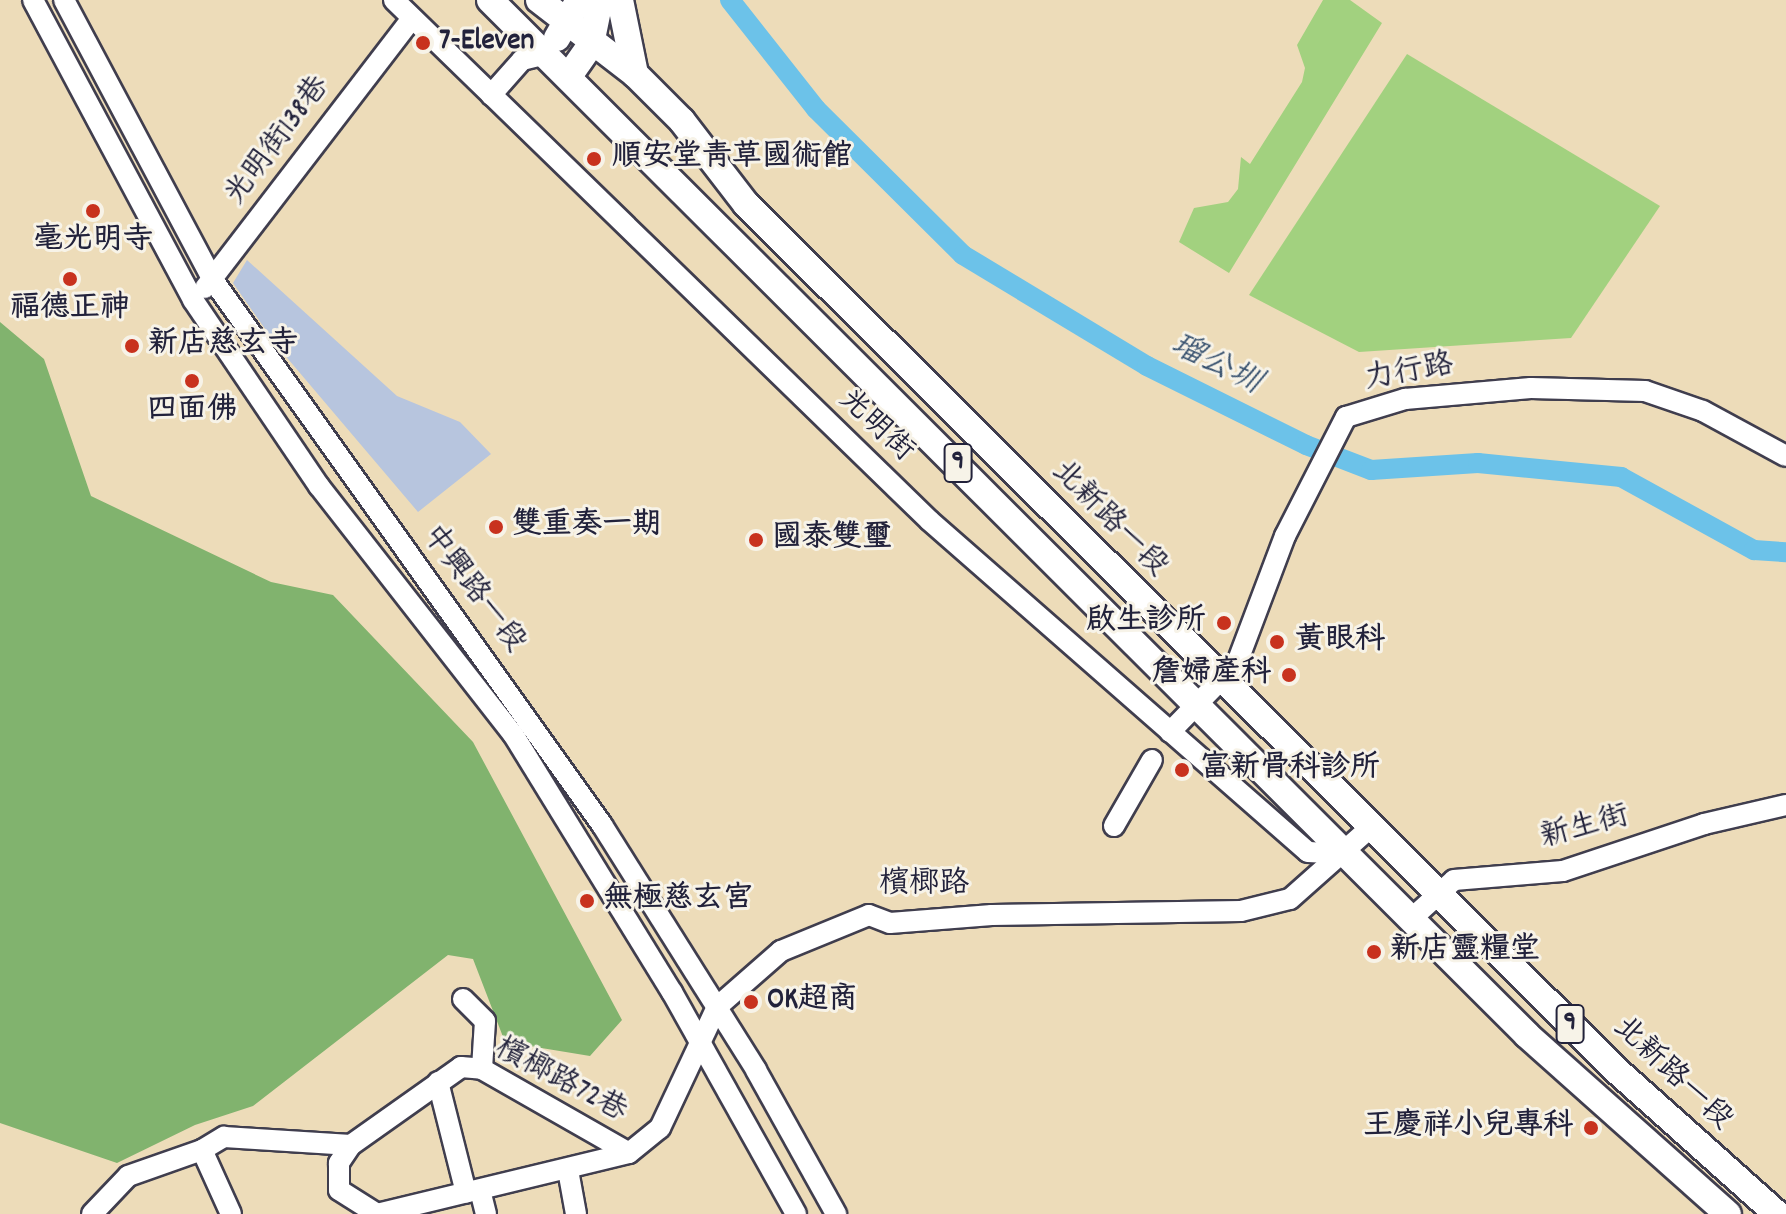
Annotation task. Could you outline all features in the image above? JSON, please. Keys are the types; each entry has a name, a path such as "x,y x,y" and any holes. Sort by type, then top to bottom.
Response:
{"main road":[{"name":"9","path":"490,0 1329,832 1343,854 1527,1035 1728,1214"},
{"name":"北新路一段","path":"539,0 567,26 635,74 682,121 746,204 1616,1070 1777,1214"},
{"path":"546,54 567,26 579,0"},
{"path":"569,76 591,44 600,0"},
{"path":"620,0 635,74"}],"street":[{"name":"中興路一段","path":"33,0 193,300 319,486 513,734 647,959 672,992 700,1048 796,1214"},
{"name":"中興路一段","path":"64,0 213,280 339,463 483,652 717,1007 836,1214"},
{"name":"光明街","path":"394,0 930,521 1308,852 1343,854"},
{"name":"光明街138巷","path":"193,300 213,280 412,18"},
{"path":"491,95 522,60 546,54"},
{"name":"力行路","path":"1170,732 1224,680 1237,663 1282,545 1346,417 1405,399 1569,389 1645,391 1703,411 1786,456"},
{"path":"1114,826 1152,760"},
{"name":"新生街","path":"1410,920 1437,892 1454,880 1563,871 1704,824 1786,805"},
{"name":"檳榔路","path":"377,1214 629,1153 660,1128 717,1007 781,951 869,915 890,923 992,915 1241,911 1290,899 1371,827"},
{"path":"463,999 485,1021 482,1069"},
{"name":"檳榔路72巷","path":"351,1145 461,1067 482,1069 629,1153"},
{"path":"438,1082 473,1192 486,1214"},
{"path":"92,1214 128,1176 202,1150 224,1137 351,1145"},
{"path":"351,1145 339,1163 339,1190 377,1214"},
{"path":"202,1150 231,1214"},
{"path":"568,1170 576,1214"}],"shaded area":[{"path":"247,260 397,396 460,422 491,454 418,512 277,346 233,283"}],"green space":[{"path":"1323,0 1350,0 1382,23 1229,273 1179,242 1194,208 1228,202 1238,189 1241,157 1250,164 1302,82 1305,68 1297,45"},
{"path":"1407,54 1660,206 1571,338 1359,352 1249,295"},
{"path":"0,322 44,359 91,496 271,582 333,595 473,742 622,1020 590,1056 505,1042 473,959 448,955 253,1106 195,1125 117,1163 0,1123"}],"waterway":[{"name":"瑠公圳","path":"730,0 816,109 963,255 1147,366 1306,445 1371,470 1478,463 1621,477 1754,550 1786,552"}],"place":[{"name":"7-Eleven","path":"423,43"},
{"name":"順安堂青草國術館","path":"594,159"},
{"name":"毫光明寺","path":"93,211"},
{"name":"福德正神","path":"70,279"},
{"name":"新店慈玄寺","path":"132,346"},
{"name":"四面佛","path":"192,381"},
{"name":"雙重奏一期","path":"496,527"},
{"name":"國泰雙璽","path":"756,540"},
{"name":"啟生診所","path":"1224,623"},
{"name":"黃眼科","path":"1277,642"},
{"name":"詹婦產科","path":"1289,675"},
{"name":"富新骨科診所","path":"1182,770"},
{"name":"無極慈玄宮","path":"587,901"},
{"name":"新店靈糧堂","path":"1374,952"},
{"name":"OK超商","path":"751,1002"},
{"name":"王慶祥小兒專科","path":"1591,1128"}]}
